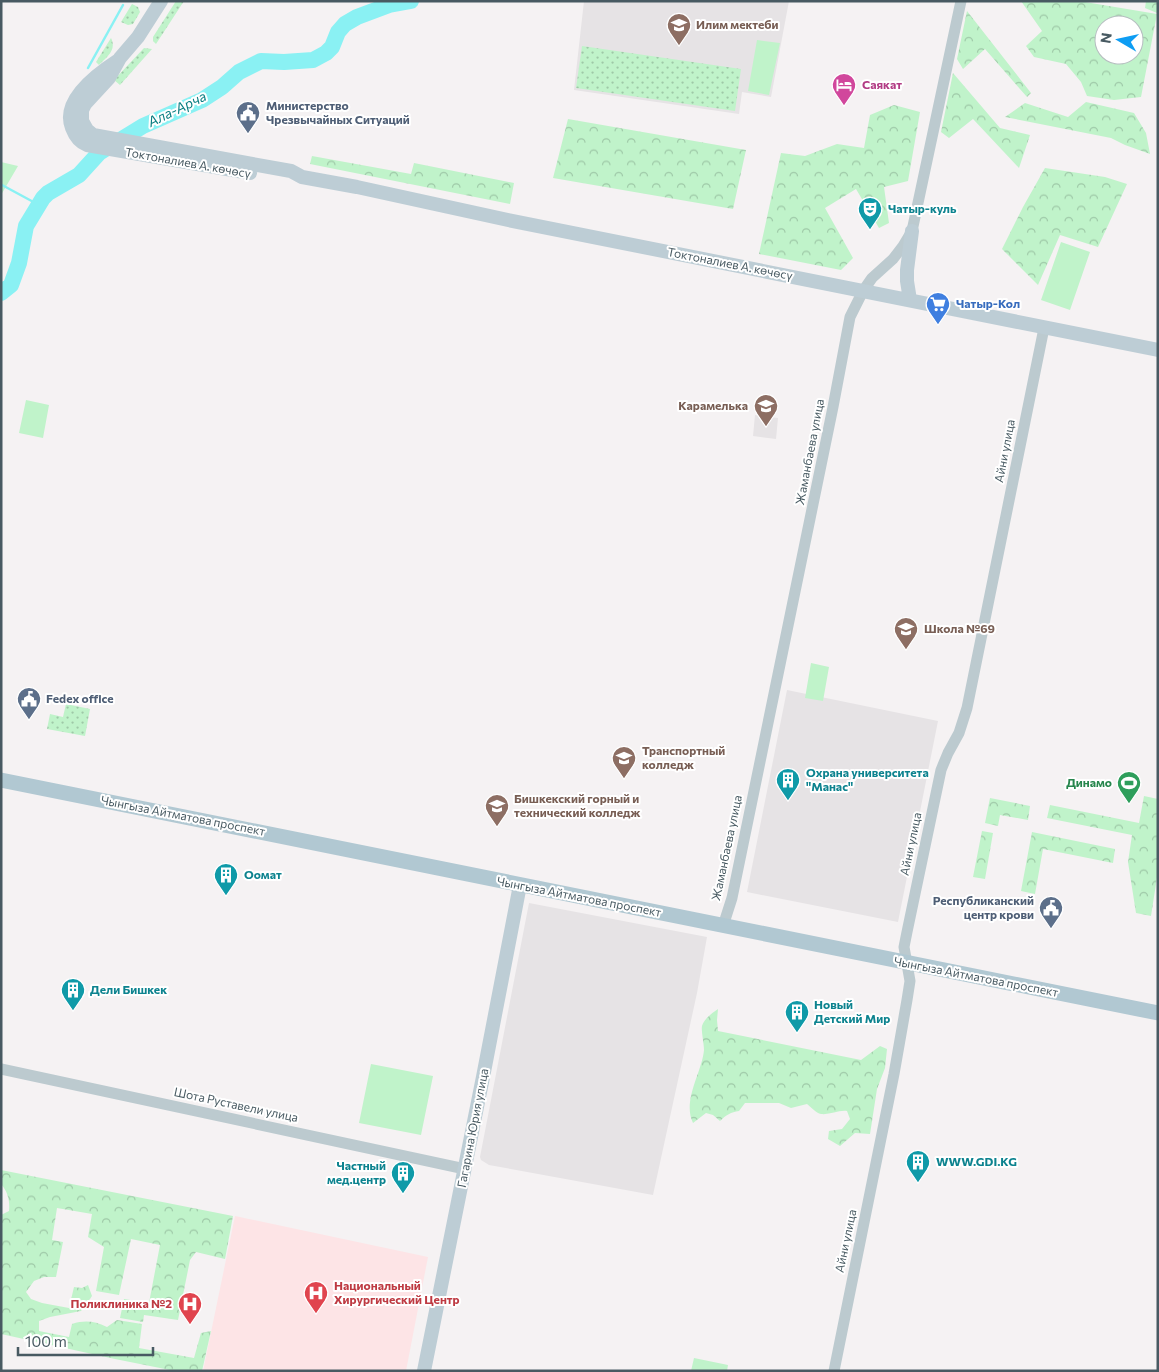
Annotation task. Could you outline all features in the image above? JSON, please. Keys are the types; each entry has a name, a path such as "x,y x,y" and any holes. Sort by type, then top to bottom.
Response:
{"main road":[{"name":"Токтоналиев А. көчөсү","path":"161,1 108,78 84,104 82,134 93,134 178,156 291,171 302,177 508,220 1158,350"},
{"path":"910,300 906,270 912,231"},
{"name":"Чынгыза Айтматова проспект","path":"1,780 1158,1013"},
{"name":"Гагарина Юрия улица","path":"424,1371 520,884"}],"street":[{"name":"Жаманбаева улица","path":"723,926 732,898 833,407 847,330 852,311 863,291 872,278 893,259 912,231 961,1"},
{"name":"Айни улица","path":"834,1371 894,1074 910,981 904,947 939,780 944,762 960,733 967,708 1044,328"},
{"name":"Шота Руставели улица","path":"1,1069 465,1169"}],"shaded area":[{"name":"Илим мектеби","path":"584,1 789,1 771,97 742,92 739,114 574,90"},
{"name":"Карамелька","path":"755,415 778,418 776,439 753,436"},
{"path":"787,690 938,721 898,922 747,892"},
{"path":"529,903 707,937 697,993 653,1195 489,1165 481,1160 480,1157"},
{"name":"Национальный Хирургический Центр","path":"235,1216 428,1257 406,1371 203,1371"}],"green space":[{"path":"176,1 184,1 156,44 153,41 153,37"},
{"path":"1021,1 1079,1 1157,14 1141,97 1114,100 1087,96 1081,82 1066,64 1034,57 1026,46 1042,31"},
{"path":"1146,1 1158,1 1157,13 1145,8"},
{"path":"132,4 138,7 140,12 133,24 128,25 121,22"},
{"path":"967,11 1031,93 1027,97 985,49 963,69 957,59"},
{"path":"111,38 113,42 112,50 99,65 96,62"},
{"path":"757,40 780,43 769,95 748,91"},
{"path":"582,46 741,69 735,111 576,88"},
{"path":"144,48 152,49 120,85 114,80"},
{"path":"953,73 1000,128 1030,135 1019,168 973,119 949,138 941,132"},
{"path":"1086,102 1134,113 1146,133 1150,154 1111,138 1005,117 1025,103 1068,117"},
{"path":"894,105 920,112 908,181 884,187 889,223 879,228 856,189 825,208 853,258 841,270 759,254 781,153 805,156 837,144 864,148 870,115"},
{"path":"568,119 746,150 733,209 553,178"},
{"path":"312,156 411,174 414,163 514,183 510,204 310,164"},
{"path":"1,162 18,166 1,195"},
{"path":"1045,168 1105,177 1127,184 1098,247 1060,235 1038,285 1002,249"},
{"path":"1061,242 1090,252 1070,310 1041,300"},
{"path":"26,400 49,405 43,438 19,433"},
{"path":"811,663 829,667 823,701 805,698"},
{"path":"66,704 90,709 85,736 47,729 50,714 63,717"},
{"path":"1144,796 1158,799 1158,871 1151,916 1136,913 1128,862 1132,835 1047,818 1050,805 1139,823"},
{"path":"990,798 1030,806 1028,820 1000,815 998,826 985,823"},
{"path":"982,831 993,833 985,879 973,877"},
{"path":"1032,832 1115,849 1113,863 1043,849 1035,894 1021,891"},
{"path":"718,1009 718,1031 861,1060 880,1046 887,1049 885,1068 877,1089 870,1134 855,1133 840,1146 828,1139 829,1131 842,1129 850,1119 847,1111 821,1114 807,1104 791,1108 779,1103 745,1103 739,1111 729,1114 720,1121 713,1115 706,1113 693,1123 690,1105 703,1059 702,1026 706,1019"},
{"path":"371,1064 433,1076 421,1135 359,1123"},
{"path":"1,1170 233,1216 225,1259 196,1252 190,1260 178,1320 144,1315 143,1322 120,1318 124,1299 149,1303 160,1245 131,1239 119,1295 96,1291 104,1247 88,1237 92,1214 57,1208 52,1240 63,1242 56,1277 44,1277 34,1281 26,1292 31,1299 69,1308 74,1287 82,1288 88,1285 92,1296 81,1311 39,1321 39,1331 69,1337 72,1324 81,1322 94,1322 107,1327 117,1320 142,1324 139,1348 194,1358 201,1333 211,1331 202,1371 175,1371 1,1334 1,1215 9,1211 9,1200 1,1184"},
{"path":"694,1358 728,1365 727,1371 691,1371"}],"waterway":[{"name":"Ала-Арча","path":"1,293 11,285 19,263 26,226 43,198 48,193 79,175 99,153 143,126 202,100 222,87 239,72 261,61 313,60 326,53 332,47 338,32 345,24 357,17 389,5 411,1"},
{"path":"88,68 123,5"},
{"path":"2,185 39,205"}],"place":[{"name":"Илим мектеби","path":"679,46"},
{"name":"Саякат","path":"844,106"},
{"name":"Министерство Чрезвычайных Ситуаций","path":"248,134"},
{"name":"Чатыр-куль","path":"870,230"},
{"name":"Чатыр-Кол","path":"938,325"},
{"name":"Карамелька","path":"766,427"},
{"name":"Школа №69","path":"906,650"},
{"name":"Fedex office","path":"29,720"},
{"name":"Транспортный колледж","path":"624,779"},
{"name":"Охрана университета \"Манас\"","path":"788,801"},
{"name":"Динамо","path":"1129,804"},
{"name":"Бишкекский горный и технический колледж","path":"497,827"},
{"name":"Оомат","path":"226,896"},
{"name":"Республиканский центр крови","path":"1051,929"},
{"name":"Дели Бишкек","path":"73,1011"},
{"name":"Новый Детский Мир","path":"797,1033"},
{"name":"WWW.GDI.KG","path":"918,1183"},
{"name":"Частный мед.центр","path":"403,1194"},
{"name":"Национальный Хирургический Центр","path":"316,1314"},
{"name":"Поликлиника №2","path":"190,1325"}]}
